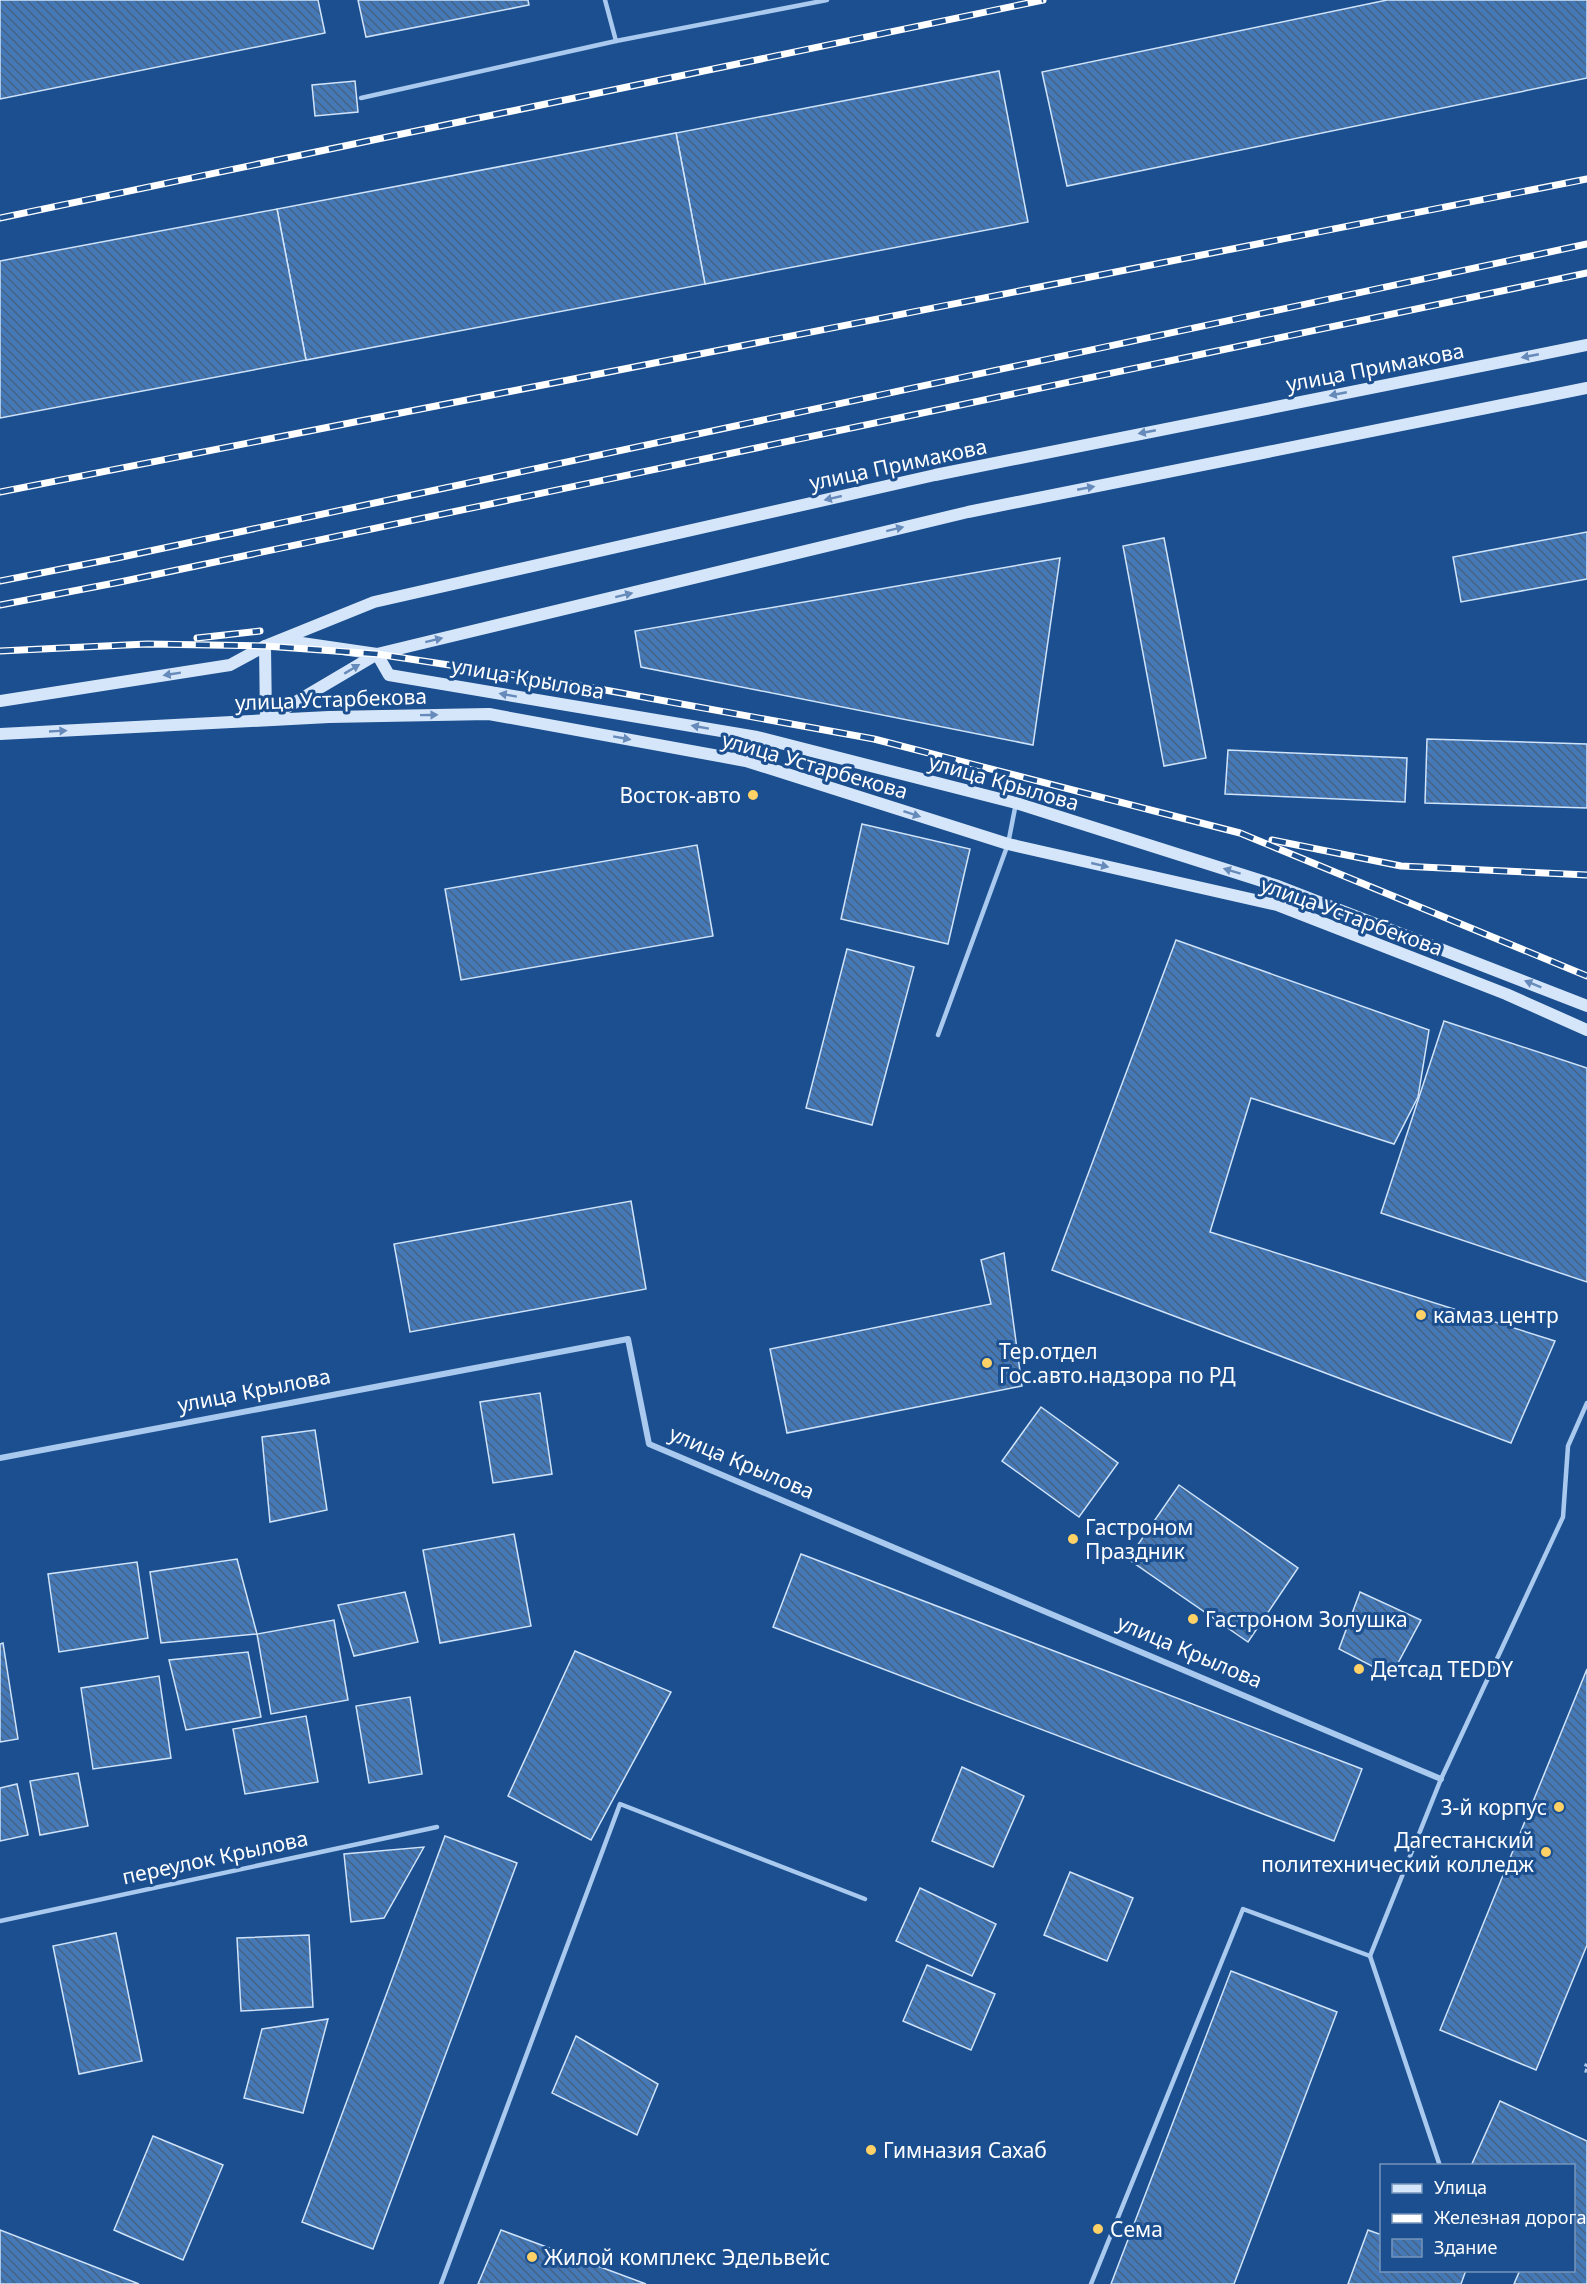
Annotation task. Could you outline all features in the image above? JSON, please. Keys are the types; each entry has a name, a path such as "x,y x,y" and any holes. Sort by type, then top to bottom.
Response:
{"main road":[{"name":"улица Примакова","path":"0,701 230,664 265,646 374,602 935,475 1587,345"},
{"path":"265,646 266,720 377,654 968,512 1587,388"},
{"path":"281,640 377,654"},
{"name":"улица Крылова","path":"377,654 389,675 757,737 1016,803 1278,886 1587,1006"},
{"name":"улица Устарбекова","path":"0,734 329,717 489,714 746,761 1008,844 1277,905 1506,994 1587,1030"}],"street":[{"name":"улица Крылова","path":"0,1458 628,1339 649,1444 1441,1779"}],"lane":[{"path":"604,0 616,41"},
{"path":"361,98 616,41 827,0"},
{"path":"938,1035 1008,844 1016,803"},
{"path":"1439,2164 1370,1956 1441,1779 1563,1517 1568,1446 1587,1403"},
{"path":"441,2284 620,1804 865,1899"},
{"name":"переулок Крылова","path":"0,1921 437,1827"},
{"path":"1091,2284 1243,1909 1370,1956"}],"path":[{"path":"1587,2064 1584,2070 1587,2072"}],"building":[{"path":"0,0 318,0 325,33 0,99"},
{"path":"358,0 528,0 529,5 366,37"},
{"path":"1387,0 1587,0 1587,78 1067,186 1042,72"},
{"path":"999,71 1028,222 705,284 676,133"},
{"path":"355,81 358,112 315,116 312,85"},
{"path":"676,133 705,284 306,360 277,209"},
{"path":"277,209 306,360 0,418 0,261"},
{"path":"1587,532 1587,579 1461,602 1453,557"},
{"path":"1164,538 1206,758 1164,766 1123,546"},
{"path":"1060,558 1033,745 641,667 635,631"},
{"path":"1427,739 1587,744 1587,808 1425,803"},
{"path":"1228,750 1407,758 1405,802 1225,794"},
{"path":"862,824 970,849 948,944 841,919"},
{"path":"697,845 713,936 461,980 445,889"},
{"path":"1176,940 1429,1030 1418,1097 1394,1144 1251,1098 1210,1232 1555,1341 1511,1443 1052,1270"},
{"path":"847,949 914,967 872,1125 806,1108"},
{"path":"1444,1021 1587,1068 1587,1282 1381,1213"},
{"path":"631,1201 646,1289 410,1332 394,1244"},
{"path":"1004,1253 1022,1386 787,1433 770,1349 991,1304 981,1260"},
{"path":"540,1393 552,1474 493,1483 480,1402"},
{"path":"1041,1407 1118,1463 1079,1517 1002,1461"},
{"path":"315,1430 327,1510 270,1522 262,1437"},
{"path":"1179,1485 1298,1568 1248,1642 1128,1559"},
{"path":"514,1534 531,1626 440,1643 423,1550"},
{"path":"801,1554 1362,1769 1334,1841 773,1627"},
{"path":"237,1559 257,1634 161,1643 150,1572"},
{"path":"137,1562 148,1638 59,1652 48,1574"},
{"path":"405,1592 418,1642 354,1656 338,1605"},
{"path":"1360,1592 1421,1620 1391,1676 1339,1649"},
{"path":"334,1620 348,1700 271,1714 257,1634"},
{"path":"3,1643 18,1739 0,1742 0,1644"},
{"path":"575,1651 671,1692 591,1840 508,1796"},
{"path":"248,1652 261,1717 186,1730 169,1660"},
{"name":"Дагестанский политехнический колледж","path":"1587,1669 1587,1945 1536,2070 1440,2030"},
{"path":"159,1676 171,1758 93,1769 81,1688"},
{"path":"410,1697 422,1774 369,1783 356,1706"},
{"path":"306,1716 318,1782 245,1794 233,1729"},
{"path":"962,1767 1024,1796 993,1867 932,1841"},
{"path":"78,1773 88,1826 40,1835 30,1781"},
{"path":"17,1784 28,1835 0,1841 0,1788"},
{"path":"445,1836 517,1863 373,2249 302,2222"},
{"path":"424,1847 384,1918 351,1922 344,1854"},
{"path":"1070,1872 1133,1898 1107,1961 1044,1935"},
{"path":"920,1888 996,1924 972,1976 896,1941"},
{"path":"116,1933 142,2061 79,2074 53,1946"},
{"path":"309,1935 313,2007 241,2011 237,1938"},
{"path":"927,1965 995,1994 971,2050 903,2021"},
{"path":"1231,1971 1337,2012 1234,2284 1111,2284"},
{"path":"328,2019 303,2113 244,2098 262,2029"},
{"path":"576,2036 658,2084 637,2135 552,2093"},
{"path":"1500,2101 1587,2141 1587,2284 1514,2284 1519,2272 1575,2272 1575,2164 1472,2164"},
{"path":"153,2136 223,2165 183,2260 114,2230"},
{"path":"0,2230 139,2284 0,2284"},
{"name":"Жилой комплекс Эдельвейс","path":"501,2230 646,2284 478,2284"},
{"path":"1368,2230 1380,2234 1380,2272 1465,2272 1461,2284 1348,2284"}],"railway":[{"path":"0,218 1043,0"},
{"path":"0,492 1587,179"},
{"path":"0,581 117,558 1587,244"},
{"path":"0,605 120,582 1587,273"},
{"path":"197,638 260,631"},
{"path":"0,651 147,644 265,646 377,654 561,682 874,739 1240,833 1587,976"},
{"path":"1272,840 1401,866 1587,875"}],"place":[{"name":"Восток-авто","path":"753,795"},
{"name":"камаз центр","path":"1421,1315"},
{"name":"Тер.отдел Гос.авто.надзора по РД","path":"987,1363"},
{"name":"Гастроном Праздник","path":"1073,1539"},
{"name":"Гастроном Золушка","path":"1193,1619"},
{"name":"Детсад TEDDY","path":"1359,1669"},
{"name":"3-й корпус","path":"1559,1807"},
{"name":"Дагестанский политехнический колледж","path":"1546,1852"},
{"name":"Гимназия Сахаб","path":"871,2150"},
{"name":"Сема","path":"1098,2229"},
{"name":"Жилой комплекс Эдельвейс","path":"532,2257"}]}
